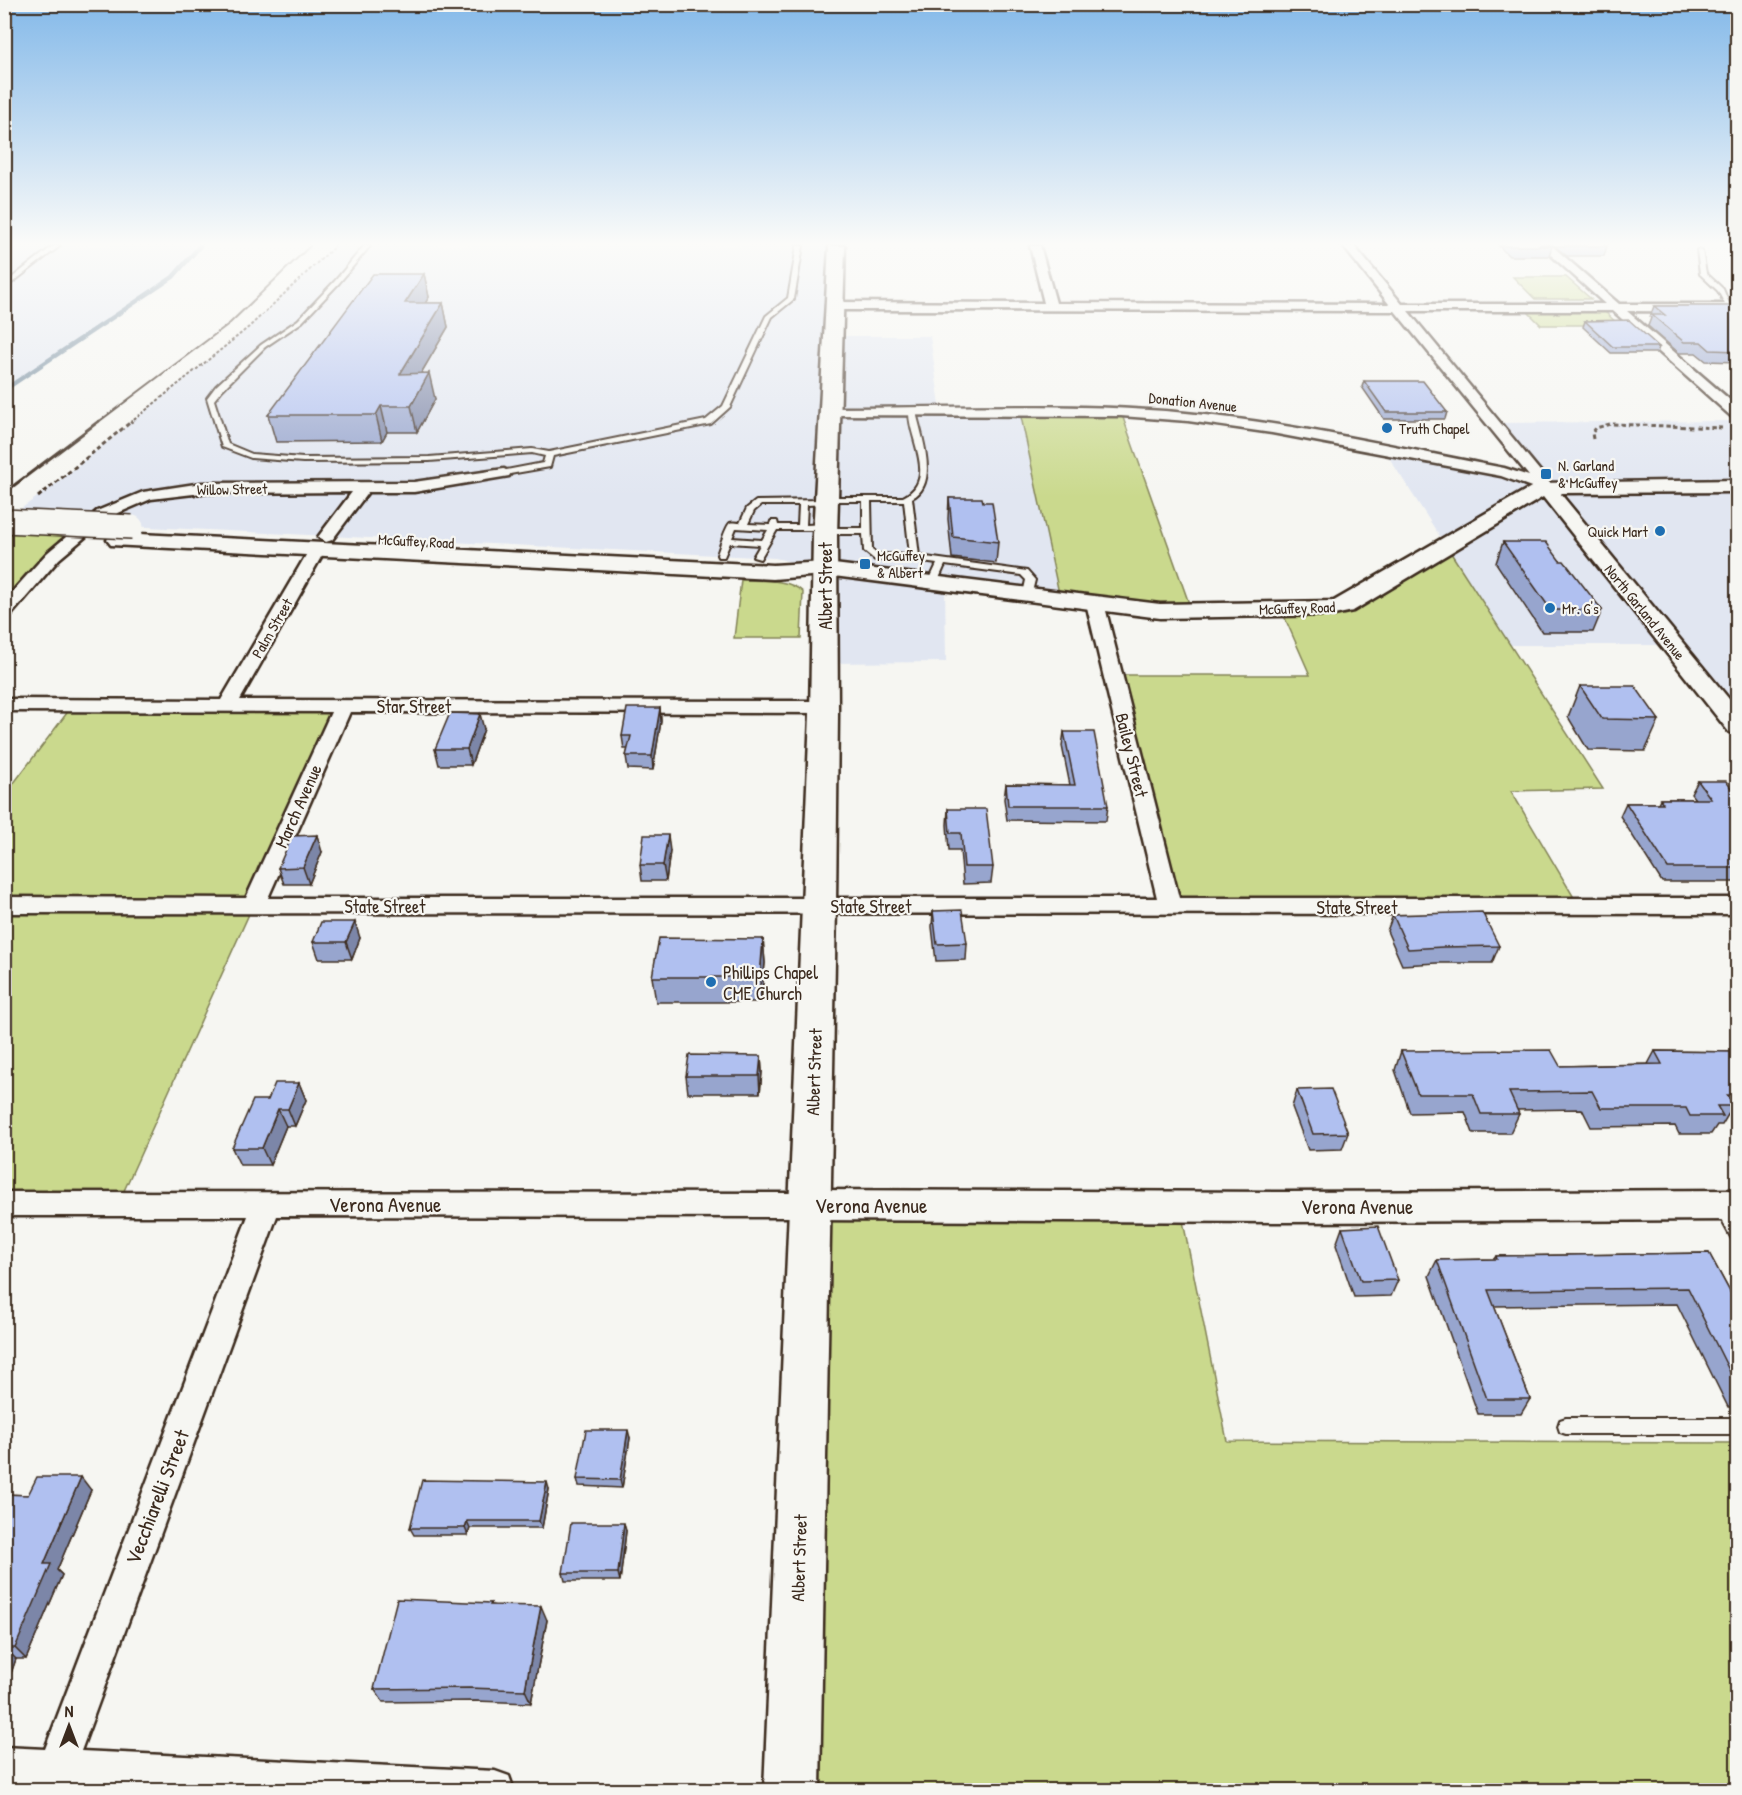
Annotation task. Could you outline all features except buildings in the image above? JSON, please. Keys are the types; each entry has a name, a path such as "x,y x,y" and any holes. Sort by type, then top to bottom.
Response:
{"main road":[{"name":"Albert Street","path":"792,1791 824,707 826,569 818,515 831,412 834,330"},
{"name":"McGuffey Road","path":"4,521 125,534"},
{"name":"McGuffey Road","path":"4,535 125,534 321,543 773,572 826,569"},
{"name":"McGuffey Road","path":"321,543 724,548 761,550 776,558 826,569"}],"street":[{"name":"North Garland Avenue","path":"1417,330 1545,486 1737,727"},
{"path":"1641,330 1737,415"},
{"name":"Donation Avenue","path":"831,412 1121,412 1208,419 1504,472 1545,486"},
{"name":"Willow Street","path":"4,612 53,556 103,514 126,502 173,490 414,486 504,473"},
{"path":"1545,486 1737,486"},
{"name":"McGuffey Road","path":"826,569 888,567 938,572 1028,594 1160,611 1192,612 1345,606 1447,547 1545,486"},
{"name":"Palm Street","path":"227,706 321,543 364,487"},
{"name":"Bailey Street","path":"1095,603 1170,907"},
{"name":"Star Street","path":"4,705 824,707"},
{"name":"March Avenue","path":"253,906 343,706"},
{"name":"State Street","path":"4,905 1737,906"},
{"name":"Verona Avenue","path":"4,1204 1286,1207 1729,1204"},
{"name":"Vecchiarelli Street","path":"52,1780 267,1204"},
{"path":"4,1766 52,1780 495,1791"}],"lane":[{"path":"287,330 263,346 219,388 210,400 225,445 251,456 303,460 429,459 532,451 549,454 708,422 726,407 762,330"},
{"path":"724,548 733,525 774,525 818,515 867,499 915,496 920,488 924,472 912,412"},
{"path":"504,473 547,465 549,454"},
{"path":"908,498 915,558"},
{"path":"867,499 868,550 888,567 915,558 938,572"},
{"path":"777,513 779,502"},
{"path":"743,526 750,510 759,503 779,502 867,531"},
{"path":"761,550 774,525"},
{"path":"1729,1204 1737,1236"},
{"path":"1566,1426 1737,1426"}],"path":[{"path":"37,497 246,330"},
{"path":"1593,439 1592,432 1596,428 1610,424 1725,428"}],"shaded area":[{"path":"5,330 95,330 5,390"},
{"path":"246,330 834,330 834,336 930,336 941,412 1020,412 1060,598 945,583 946,662 824,663 826,570 775,558 5,520 54,485"},
{"path":"1737,421 1737,727 1672,645 1510,645 1384,450 1504,472 1544,486 1493,423"}],"green space":[{"path":"1020,412 1121,412 1192,612 1060,598"},
{"path":"5,521 89,525 5,612"},
{"path":"1447,547 1603,789 1511,791 1579,906 1170,907 1113,675 1310,675 1281,609 1334,608"},
{"path":"741,580 782,582 803,592 801,638 734,638"},
{"path":"73,705 343,706 118,1204 5,1204 4,796"},
{"path":"810,1205 1180,1206 1227,1441 1737,1443 1737,1790 792,1790"}],"waterway":[{"path":"4,390 94,330"}],"railway":[{"path":"97,423 221,330"},
{"path":"4,493 99,421"}],"place":[{"name":"Truth Chapel","path":"1387,428"},
{"name":"N. Garland & McGuffey","path":"1546,474"},
{"name":"Quick Mart","path":"1660,531"},
{"name":"McGuffey & Albert","path":"865,564"},
{"name":"Mr. G's","path":"1550,608"},
{"name":"Phillips Chapel CME Church","path":"711,982"}]}
